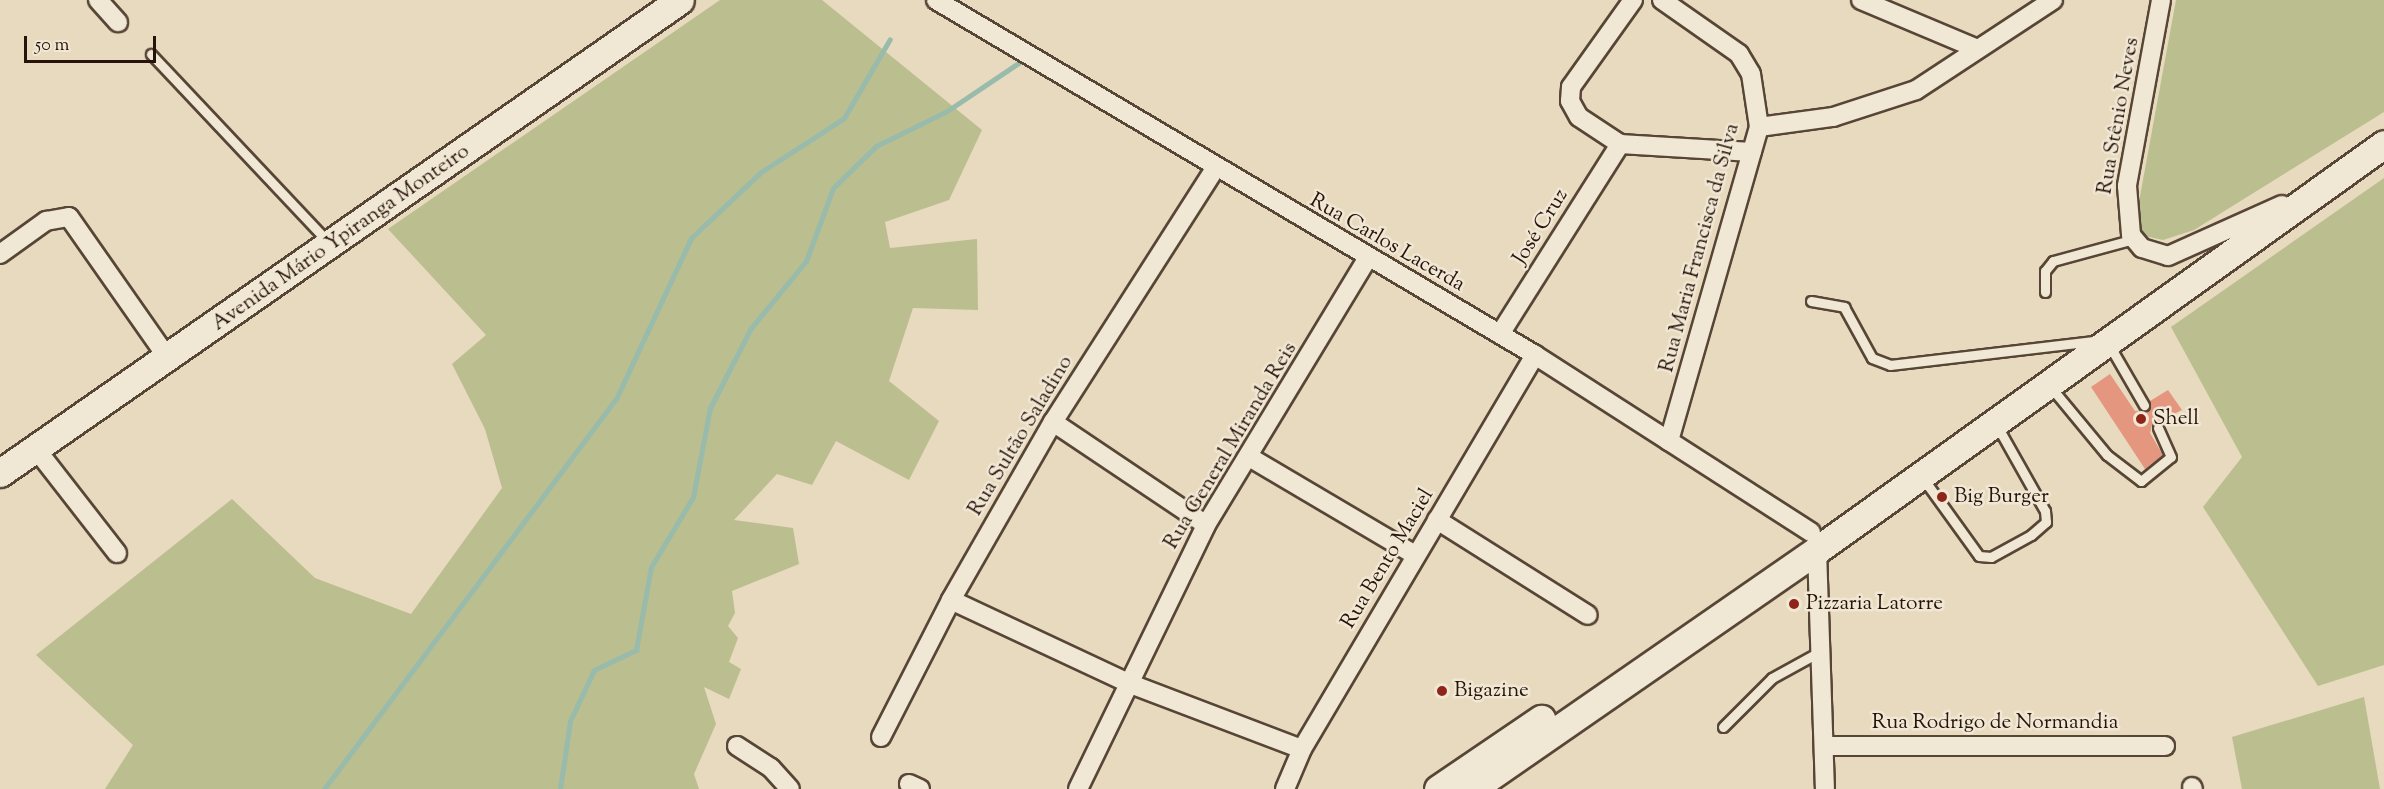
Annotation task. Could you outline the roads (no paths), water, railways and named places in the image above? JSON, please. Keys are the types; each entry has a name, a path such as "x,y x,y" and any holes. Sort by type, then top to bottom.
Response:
{"main road":[{"name":"Avenida Mário Ypiranga Monteiro","path":"0,473 680,0"},
{"path":"1814,541 1920,474 1993,419 2048,383 2106,339 2384,144"},
{"path":"1438,789 1493,763 1960,443"},
{"path":"1472,789 1493,763"}],"street":[{"path":"98,0 118,22"},
{"name":"Rua Carlos Lacerda","path":"936,0 1368,259 1535,355 1669,441 1814,541"},
{"path":"1633,0 1571,87 1570,101 1579,117 1620,144 1752,152"},
{"name":"Rua Maria Francisca da Silva","path":"1662,0 1739,54 1751,74 1759,127 1669,441"},
{"path":"1861,0 1975,48"},
{"path":"1759,127 1833,117 1916,90 1975,48 2054,0"},
{"name":"Rua Stênio Neves","path":"2134,239 2125,210 2127,186 2161,0"},
{"name":"José Cruz","path":"1500,334 1620,144"},
{"name":"Rua Sultão Saladino","path":"881,737 951,600 1053,422 1216,167"},
{"path":"2134,239 2154,255 2183,253 2327,183"},
{"path":"0,254 46,221 69,217 167,357"},
{"name":"Rua General Miranda Reis","path":"1078,789 1206,525 1251,458 1368,259"},
{"name":"Rua Bento Maciel","path":"1285,789 1302,749 1535,355"},
{"path":"1053,422 1206,525"},
{"path":"36,448 117,553"},
{"path":"1251,458 1415,555"},
{"path":"1437,520 1588,615"},
{"path":"1814,541 1821,651 1825,789"},
{"path":"951,600 1128,683 1302,749"},
{"path":"737,746 771,768 790,789"},
{"name":"Rua Rodrigo de Normandia","path":"1825,746 2165,746"}],"lane":[{"path":"151,54 330,245"},
{"path":"2045,292 2045,271 2053,261 2134,239"},
{"path":"1811,301 1845,307 1872,358 1890,365 2106,339 2144,405"},
{"path":"2048,383 2107,455 2140,481 2170,458 2158,428"},
{"path":"1920,474 1979,556 1991,557 2031,535 2046,522 2045,511 1993,419"},
{"path":"1723,727 1772,678 1821,651"}],"waterway":[{"path":"324,789 616,399 691,238 761,172 844,118 890,39"},
{"path":"560,789 570,721 594,670 636,650 651,567 693,497 710,408 751,328 806,261 833,188 876,146 947,111 1020,62"}],"place":[{"name":"Shell","path":"2141,419"},
{"name":"Big Burger","path":"1942,497"},
{"name":"Pizzaria Latorre","path":"1794,604"},
{"name":"Bigazine","path":"1442,691"}]}
